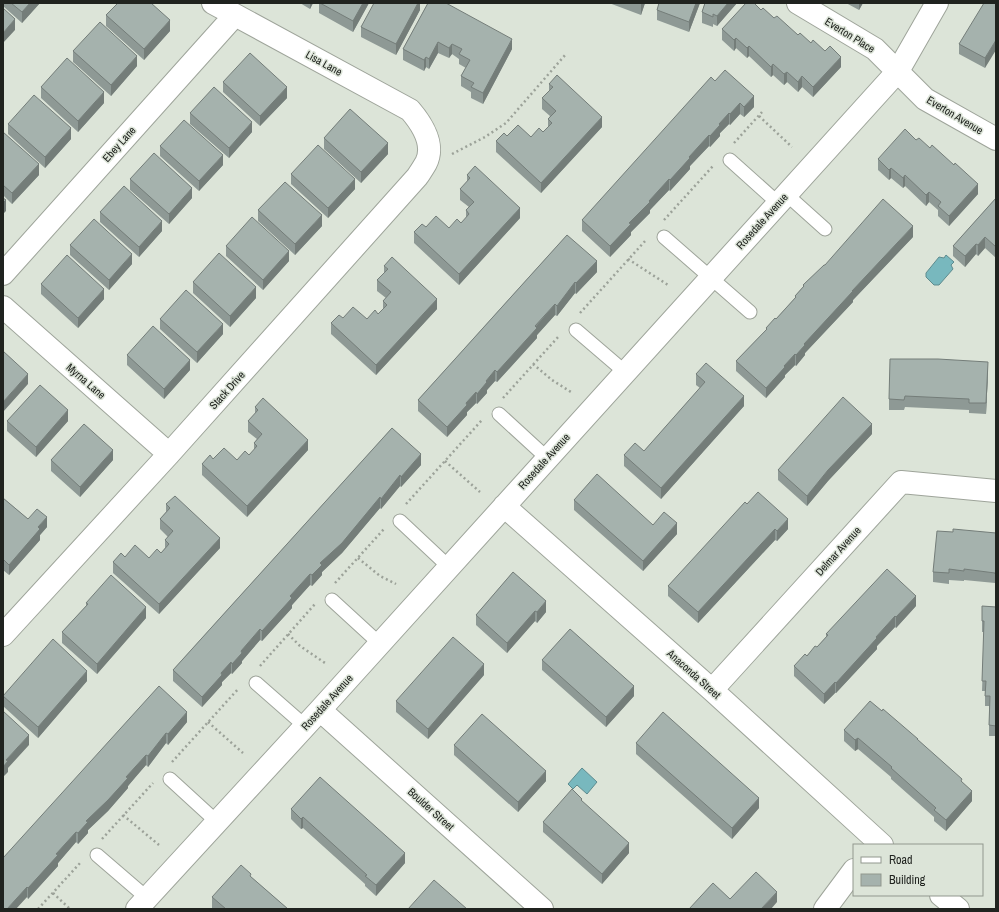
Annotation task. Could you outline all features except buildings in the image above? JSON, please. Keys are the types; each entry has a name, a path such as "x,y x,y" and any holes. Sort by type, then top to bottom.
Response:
{"street":[{"name":"Lisa Lane","path":"213,3 410,110 420,121 426,133"},
{"name":"Everton Place","path":"798,3 876,50 898,71"},
{"name":"Rosedale Avenue","path":"142,904 380,644 898,71 938,3"},
{"name":"Ebey Lane","path":"3,274 235,14"},
{"name":"Everton Avenue","path":"898,71 925,99 996,140"},
{"name":"Stack Drive","path":"3,636 169,454 417,177 427,162 429,149 426,133"},
{"name":"Myrna Lane","path":"3,307 169,454"},
{"name":"Delmar Avenue","path":"712,690 901,482 996,491"},
{"name":"Anaconda Street","path":"504,506 712,690 877,843"},
{"name":"Boulder Street","path":"320,710 542,909"},
{"path":"825,909 853,871"},
{"path":"942,896 958,909"}],"lane":[{"path":"730,160 825,229"},
{"path":"664,237 750,312"},
{"path":"576,330 625,372"},
{"path":"499,414 547,458"},
{"path":"400,521 449,567"},
{"path":"332,600 380,644"},
{"path":"256,683 305,726"},
{"path":"170,779 217,822"},
{"path":"97,855 142,904"}],"path":[{"path":"452,154 485,137 506,123 566,54"},
{"path":"759,116 792,147"},
{"path":"628,259 668,286"},
{"path":"533,364 552,380 571,392"},
{"path":"445,461 480,492"},
{"path":"358,558 380,576 396,584"},
{"path":"288,634 300,646 325,663"},
{"path":"208,722 243,753"},
{"path":"123,815 159,846"},
{"path":"53,893 70,909"}],"water":[{"path":"946,255 954,262 951,265 953,269 939,285 934,285 926,277 926,273 939,257 944,258"},
{"path":"582,768 597,782 587,794 577,785 573,789 568,784"}]}
